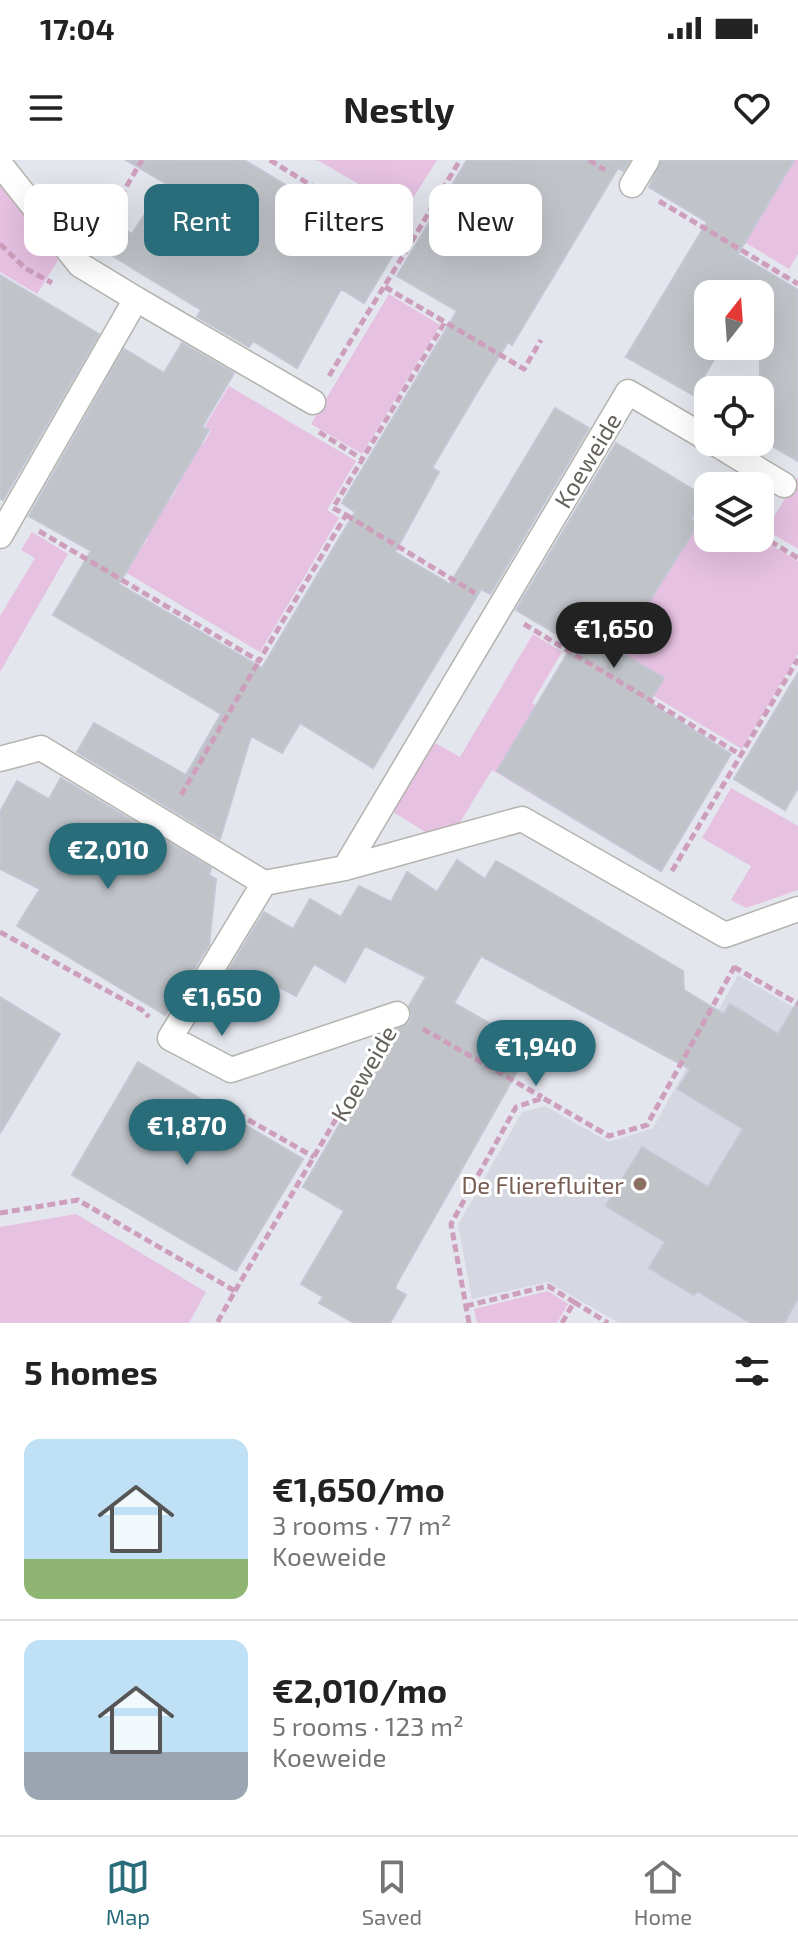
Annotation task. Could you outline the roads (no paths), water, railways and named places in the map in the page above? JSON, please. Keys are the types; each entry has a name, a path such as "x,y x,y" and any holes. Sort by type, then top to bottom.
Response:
{"street":[{"path":"632,185 647,160"},
{"path":"0,164 80,265 313,402"},
{"path":"7,526 136,299"},
{"name":"Koeweide","path":"345,868 628,392 694,431"},
{"name":"Koeweide","path":"735,456 784,485"},
{"path":"0,759 41,748 264,883 345,868 522,819 725,935 798,909"},
{"name":"Koeweide","path":"264,883 170,1038 231,1070 397,1014"}],"place":[{"name":"De Flierefluiter","path":"640,1184"}]}
